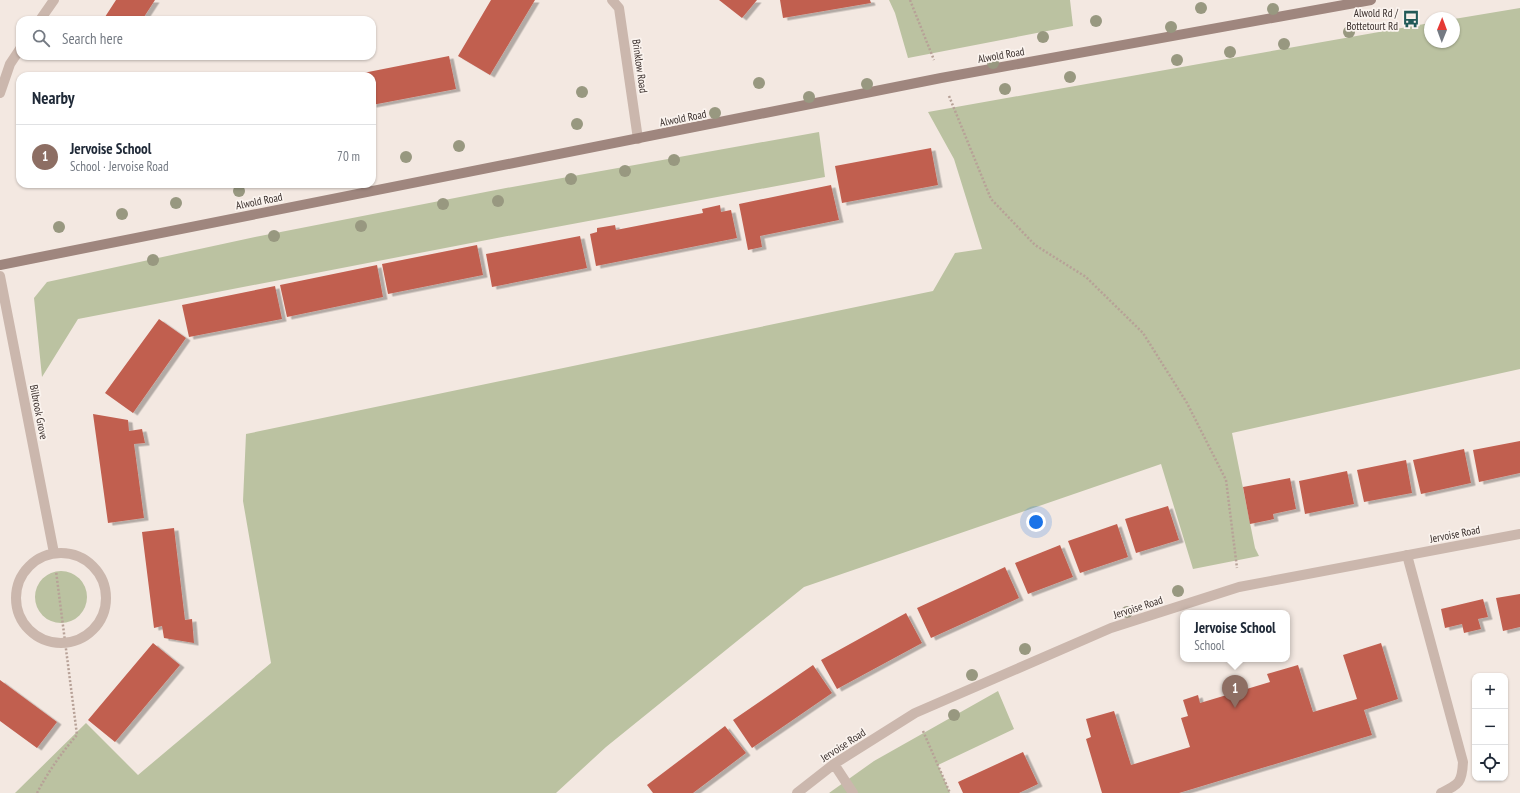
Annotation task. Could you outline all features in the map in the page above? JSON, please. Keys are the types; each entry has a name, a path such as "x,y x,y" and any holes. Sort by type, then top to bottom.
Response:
{"street":[{"path":"43,16 54,0"},
{"name":"Brinklow Road","path":"612,0 619,8 638,139"},
{"name":"Alwold Road","path":"0,265 941,78 1371,0"},
{"path":"0,93 10,64 16,55"},
{"name":"Bilbrook Grove","path":"0,276 54,553"},
{"name":"Jervoise Road","path":"797,793 834,764 915,713 1111,628 1239,587 1520,534"},
{"path":"54,553 68,553 82,558 93,566 102,578 106,592 105,606 100,620 91,631 80,639 66,643 50,642 36,636 24,625 17,611 15,596 19,581 27,568 39,558 54,553"},
{"path":"1407,555 1464,762 1463,776 1456,785 1441,793"},
{"path":"834,764 853,793"}],"path":[{"path":"910,0 991,199 1035,245 1086,277 1143,333 1187,403 1226,480 1239,587"},
{"path":"37,793 45,778 77,735 54,553"},
{"path":"915,713 950,793"}],"green space":[{"path":"889,0 1070,0 1073,26 908,58 895,13"},
{"path":"1520,8 1520,369 1232,433 1255,548 1259,556 1193,569 1161,464 804,587 606,747 556,793 15,793 86,723 138,775 271,663 243,501 246,434 933,291 955,253 982,249 954,159 928,112 1424,24 1424,48 1460,48 1460,18"},
{"path":"819,132 825,177 497,238 78,319 42,377 34,298 47,282 255,237 506,188"},
{"path":"56,571 66,571 80,578 87,592 87,602 80,616 66,623 56,623 46,619 39,612 35,602 35,592 39,582 46,575"},
{"path":"998,691 1014,729 938,765 950,793 829,793 874,761"}],"building":[{"path":"116,0 155,0 145,16 106,16"},
{"path":"491,0 535,0 490,75 458,56"},
{"path":"719,0 757,0 742,18"},
{"path":"780,0 870,0 871,3 783,18"},
{"path":"449,56 456,89 376,104 376,72 368,72"},
{"path":"931,148 938,185 842,203 835,166"},
{"path":"831,185 839,220 760,236 762,247 748,250 739,204"},
{"path":"720,205 721,212 731,210 737,238 596,266 590,234 597,232 597,228 615,225 616,230 703,213 702,209"},
{"path":"580,236 587,268 492,287 486,254"},
{"path":"477,245 483,275 388,294 382,264"},
{"path":"377,265 383,297 287,317 280,285"},
{"path":"275,286 282,319 189,337 182,305"},
{"path":"159,319 186,338 133,413 105,393"},
{"path":"93,414 128,420 129,431 142,429 145,443 134,444 144,518 108,523"},
{"path":"1520,441 1520,473 1479,482 1473,450"},
{"path":"1464,449 1471,483 1421,494 1413,460"},
{"path":"1406,460 1412,493 1364,502 1357,470"},
{"path":"1347,471 1354,504 1305,514 1299,481"},
{"path":"1290,478 1296,509 1273,514 1274,519 1250,524 1243,487"},
{"path":"1168,506 1179,540 1136,553 1125,519"},
{"path":"1117,524 1128,557 1080,573 1068,541"},
{"path":"174,528 185,620 192,619 194,643 164,638 162,626 154,628 142,532"},
{"path":"1060,545 1073,577 1028,594 1015,563"},
{"path":"1005,567 1019,598 931,638 917,608"},
{"path":"1520,594 1520,627 1503,631 1496,598"},
{"path":"1483,599 1488,617 1478,619 1481,629 1464,633 1462,624 1445,628 1441,609"},
{"path":"906,613 922,643 837,689 821,660"},
{"path":"153,643 180,665 115,742 88,720"},
{"path":"1381,643 1398,699 1364,710 1372,735 1179,793 1102,793 1086,739 1091,737 1086,719 1114,711 1131,765 1190,747 1181,718 1188,716 1183,700 1198,695 1200,703 1270,682 1267,674 1298,665 1313,712 1357,699 1343,655"},
{"path":"813,665 832,693 752,748 733,720"},
{"path":"0,680 57,722 37,748 0,721"},
{"path":"725,726 746,753 693,793 653,793 647,785"},
{"path":"1023,752 1038,784 1019,793 963,793 958,782"}],"place":[{"name":"Alwold Rd / Bottetourt Rd","path":"1411,19"},
{"name":"Jervoise School","path":"1235,708"}]}
